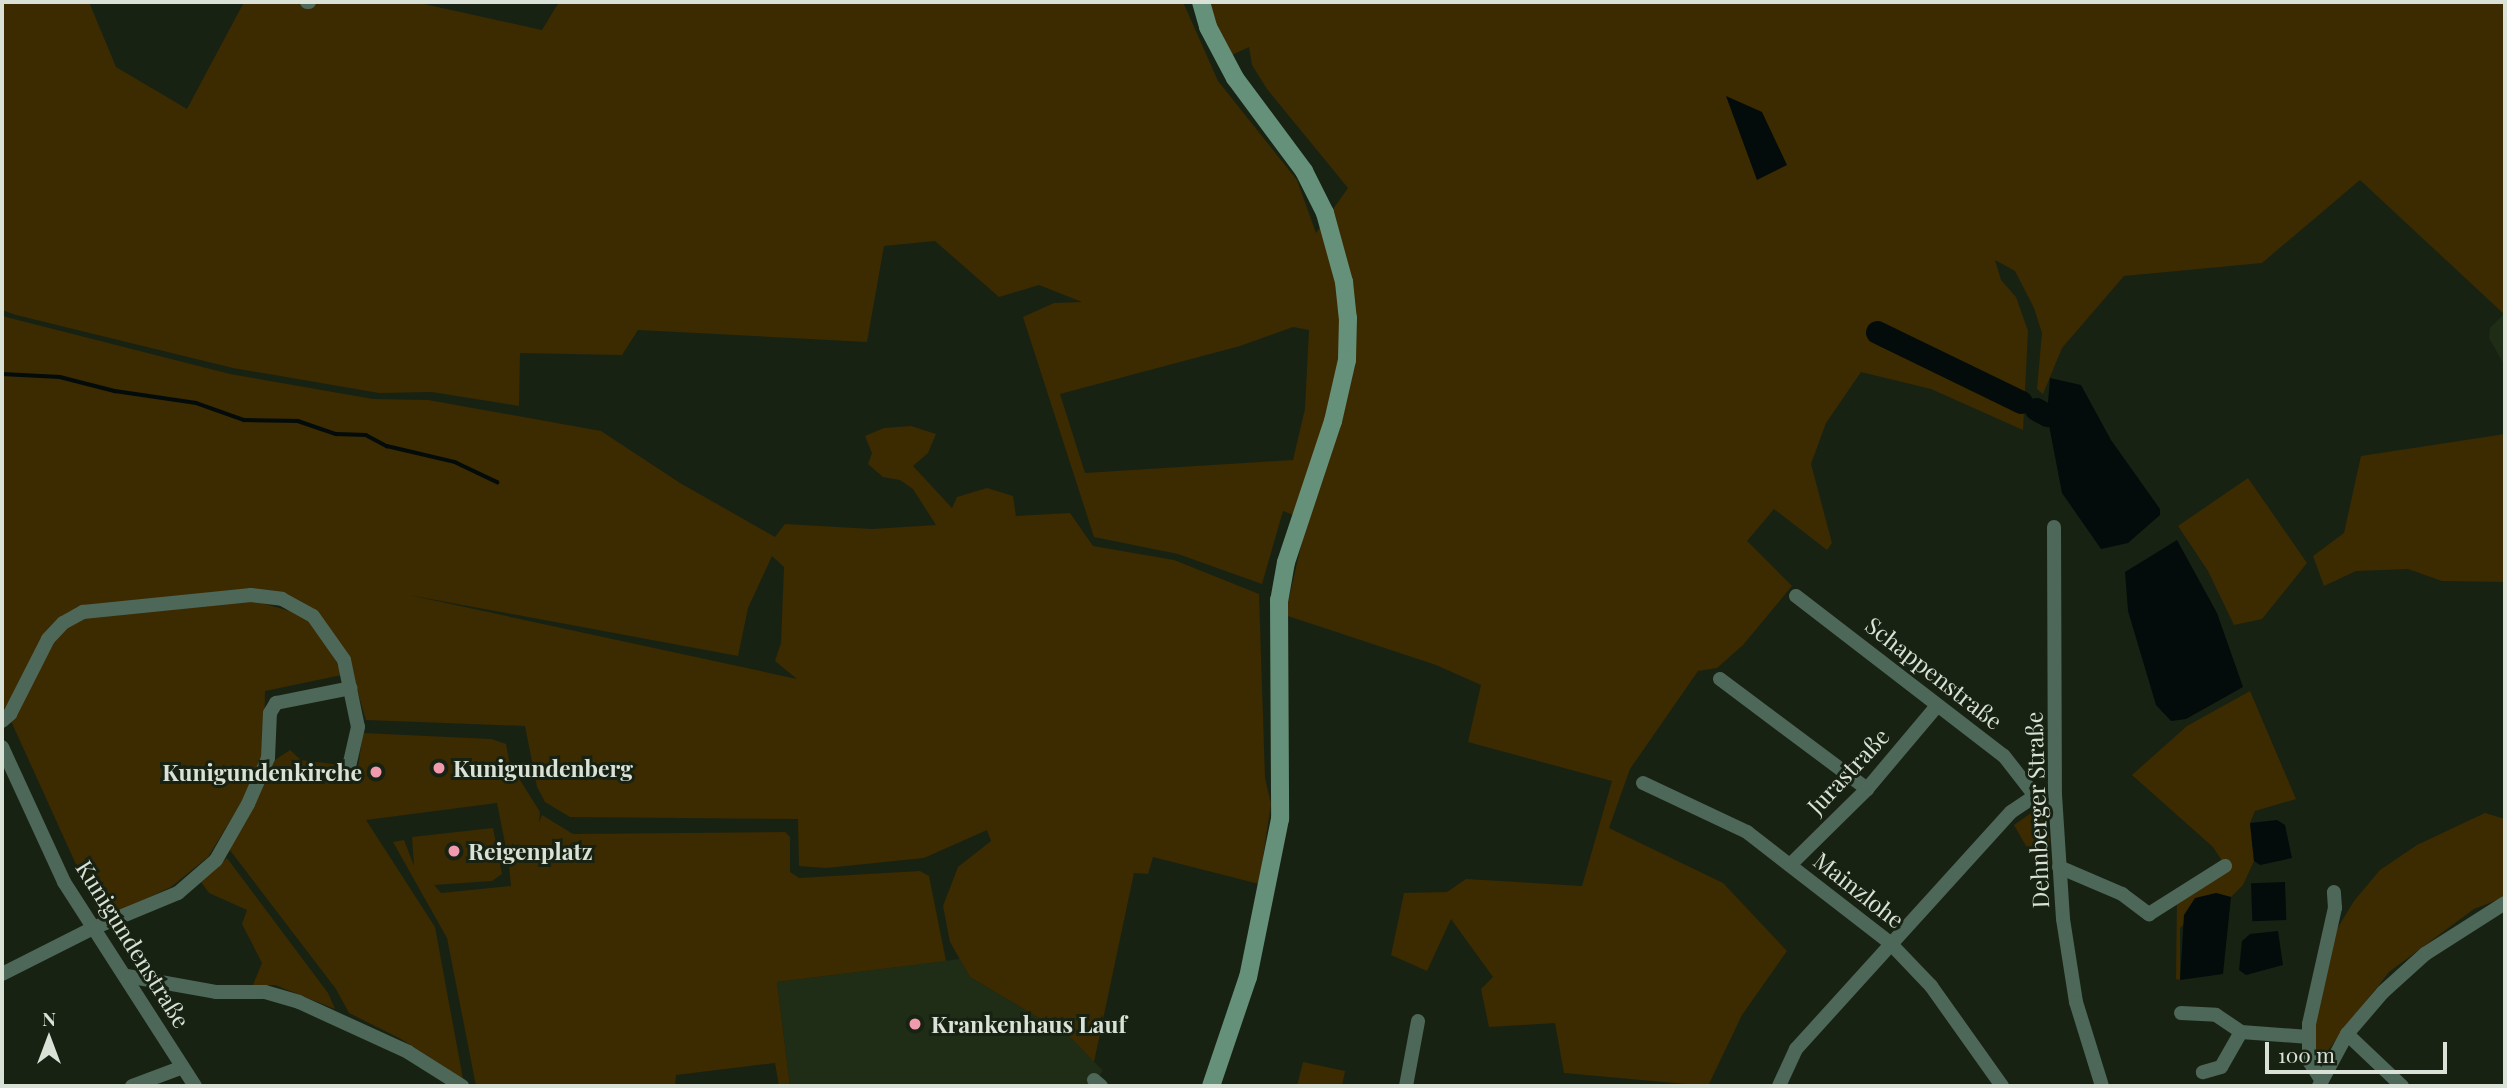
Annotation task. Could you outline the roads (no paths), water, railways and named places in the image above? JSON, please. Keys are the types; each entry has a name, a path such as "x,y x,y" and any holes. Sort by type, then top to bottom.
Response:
{"street":[{"path":"1201,2 1208,27 1235,78 1304,171 1325,213 1344,282 1348,318 1347,360 1333,421 1286,562 1279,600 1276,646 1283,782 1266,894 1242,998 1211,1086"},
{"name":"Dehnberger Straße","path":"2054,527 2055,795 2059,867 2076,1002 2102,1086"},
{"path":"2,722 48,639 62,623 83,612 251,595 282,599 327,630 344,660 358,727 348,771"},
{"name":"Schappenstraße","path":"1796,596 2004,756 2035,796"},
{"path":"1720,679 1867,789"},
{"path":"2,974 91,929 178,893 215,860 264,771 270,713 276,703 351,688"},
{"name":"Jurastraße","path":"1790,865 1867,789 1937,706"},
{"name":"Kunigundenstraße","path":"2,747 91,929 127,975 195,1086"},
{"name":"Mainzlohe","path":"1643,783 1747,832 1889,942 1931,986 2001,1086"},
{"path":"1779,1086 1796,1049 1889,942 2011,813 2035,796 2055,795"},
{"path":"2059,867 2122,894 2149,914 2225,866"},
{"path":"2320,1082 2309,1061 2309,1037 2314,987 2335,908 2334,892"},
{"path":"2320,1082 2347,1034 2425,954 2505,904"},
{"path":"127,975 216,992 265,992 299,1002 408,1052 462,1086"},
{"path":"2181,1013 2216,1015 2241,1032 2309,1037"},
{"path":"1406,1086 1418,1021"},
{"path":"2203,1072 2221,1067 2241,1032"},
{"path":"2347,1034 2402,1086"},
{"path":"132,1086 183,1067"}],"waterway":[{"path":"1877,332 2021,402"},
{"path":"2,374 60,377 115,391 196,403 244,420 298,421 336,434 366,435 387,446 455,462 497,482"},
{"path":"2036,409 2047,415"}],"place":[{"name":"Kunigundenberg","path":"439,768"},
{"name":"Kunigundenkirche","path":"376,772"},
{"name":"Reigenplatz","path":"454,851"},
{"name":"Krankenhaus Lauf","path":"915,1024"}]}
